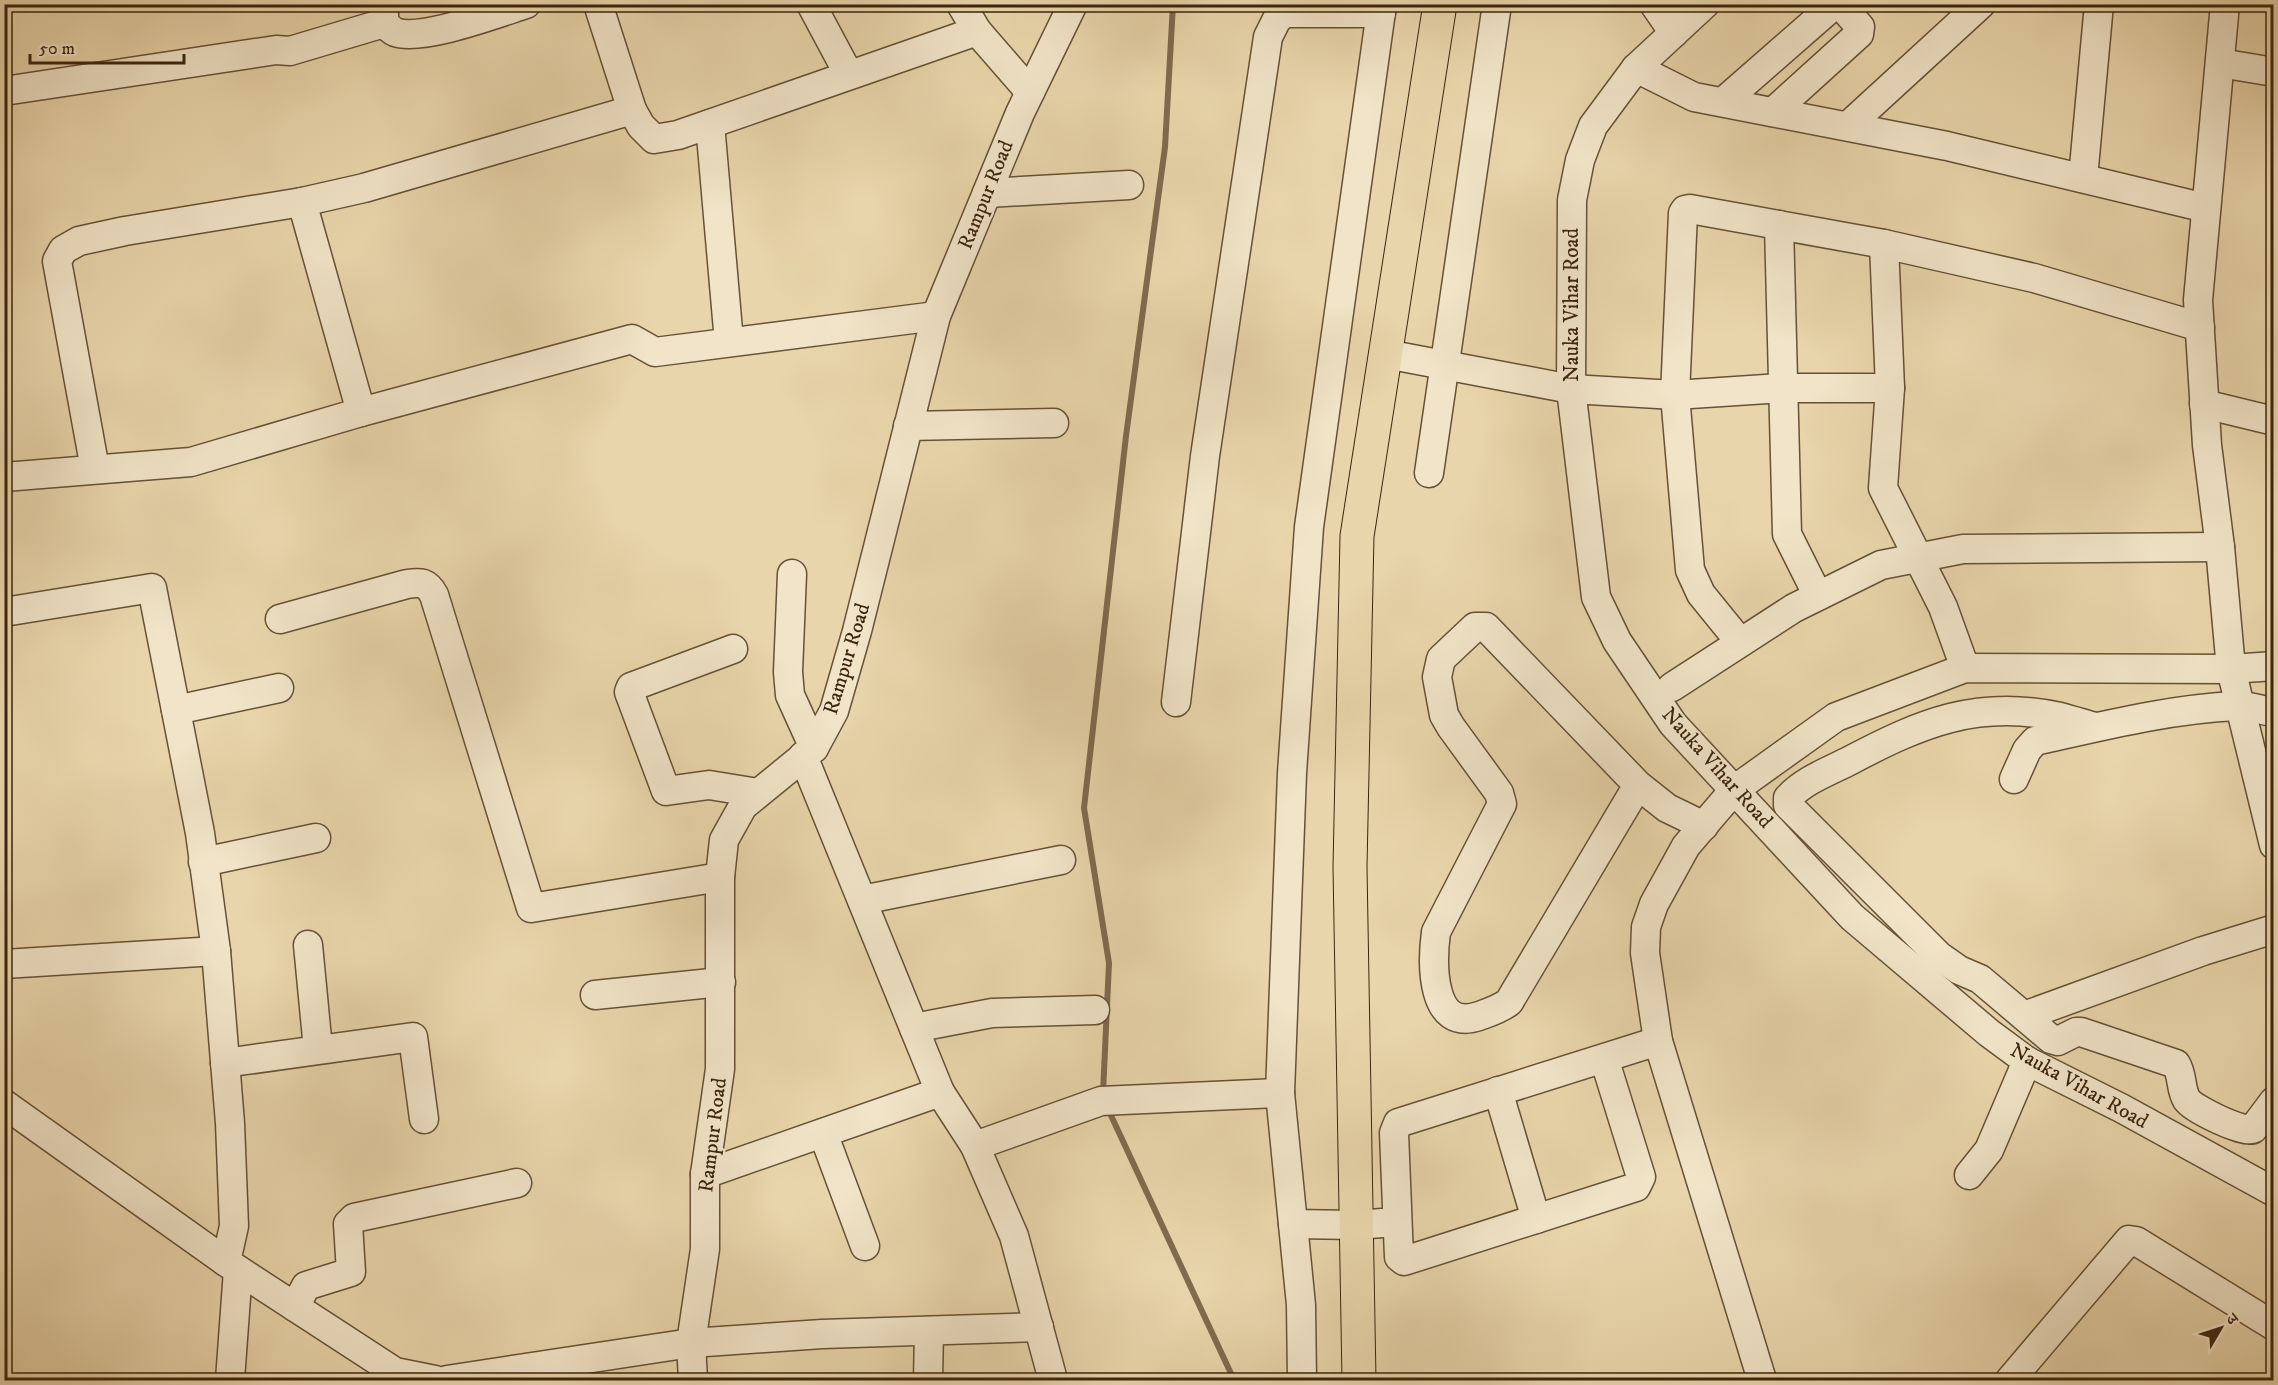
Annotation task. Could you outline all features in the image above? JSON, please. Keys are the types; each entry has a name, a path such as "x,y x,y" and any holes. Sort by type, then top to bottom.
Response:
{"main road":[{"path":"1359,1380 1350,867 1357,536 1440,4"}],"street":[{"path":"4,91 276,50 290,51 384,14 394,32 409,34 460,26 526,4"},
{"path":"598,4 632,110 641,126 654,139 678,135 977,31"},
{"path":"812,4 849,75"},
{"path":"961,4 977,31 1030,92"},
{"name":"Rampur Road","path":"693,1380 691,1343 705,1249 705,1174 720,1069 720,877 724,840 743,806 809,752 834,711 851,654 936,316 1030,92 1073,4"},
{"path":"1429,473 1497,4"},
{"path":"1654,4 1674,33"},
{"name":"Nauka Vihar Road","path":"1705,4 1636,68 1593,126 1580,160 1572,200 1571,389 1596,597 1617,641 1673,724 1852,917 1989,1033 2027,1061 2121,1108 2274,1192"},
{"path":"1723,102 1835,4"},
{"path":"1773,112 1859,34 1860,27 1840,4"},
{"path":"1848,126 1981,4"},
{"path":"2084,178 2099,4"},
{"path":"2225,4 2198,300 2204,404 2231,669 2274,845"},
{"path":"1176,702 1205,456 1268,37 1277,19 1285,13 1381,9 1309,527 1292,773 1280,1092 1300,1305 1302,1380"},
{"path":"2220,63 2274,72"},
{"path":"1636,68 1694,97 1947,146 2206,208"},
{"path":"96,469 57,261 63,250 79,241 125,231 302,202 364,188 632,110"},
{"path":"710,124 729,342"},
{"path":"987,192 1129,185"},
{"path":"302,202 361,412"},
{"path":"1740,642 1701,594 1690,570 1675,395 1685,210 1884,244 2034,278 2200,327"},
{"path":"1779,225 1787,534 1818,596"},
{"path":"1884,244 1890,388 1883,488 1943,608 1965,668"},
{"path":"4,477 191,462 361,412 632,339 654,352 936,316"},
{"path":"1386,354 1571,389 1675,395 1782,388 1890,388"},
{"path":"2204,404 2274,422"},
{"path":"908,426 1054,423"},
{"path":"1672,687 1794,608 1881,565 1963,549 2220,547"},
{"path":"792,573 788,672 790,695 862,900 940,1092 975,1146 1014,1236 1053,1380"},
{"path":"280,619 407,584 420,582 429,585 531,908 720,877"},
{"path":"4,612 152,588 204,861 216,951 234,1227 230,1380"},
{"path":"1638,785 1509,1002 1494,1011 1471,1019 1458,1018 1451,1014 1441,1003 1436,989 1434,950 1436,932 1502,804 1502,798 1444,715 1437,677 1441,659 1474,627 1486,627 1638,785 1667,808 1704,826"},
{"path":"733,649 631,687 629,692 666,791 709,785 758,793"},
{"path":"1762,1380 1658,1041 1645,953 1646,927 1654,904 1686,846 1734,790 1836,717 1965,668 2231,669 2274,666"},
{"path":"176,710 279,688"},
{"path":"2014,779 2027,750 2036,741 2133,719 2240,705 2274,712"},
{"path":"2095,728 2062,718 2016,713 1966,713 1938,719 1903,733 1813,780 1788,798 1791,811 1939,956 1959,970 1980,978 2052,1039 2058,1041 2080,1032 2176,1064 2184,1092 2191,1105 2242,1131 2253,1130 2274,1101"},
{"path":"204,861 316,838"},
{"path":"862,900 1061,860"},
{"path":"2024,1016 2203,951 2274,929"},
{"path":"308,945 318,1049"},
{"path":"4,964 216,951"},
{"path":"595,995 721,982"},
{"path":"914,1028 992,1013 1095,1010"},
{"path":"225,1064 412,1037 424,1119"},
{"path":"1604,1058 1641,1183 1636,1187 1404,1261 1397,1253 1394,1127 1398,1122 1658,1041"},
{"path":"1969,1175 1989,1150 2027,1061"},
{"path":"1498,1091 1536,1219"},
{"path":"705,1174 940,1092"},
{"path":"975,1146 1110,1100 1280,1092"},
{"path":"4,1104 232,1266 395,1372 435,1380"},
{"path":"823,1132 865,1246"},
{"path":"295,1307 306,1286 351,1272 348,1224 354,1218 517,1183"},
{"path":"1293,1224 1356,1225 1396,1222"},
{"path":"2010,1380 2129,1240 2136,1241 2274,1326"},
{"path":"447,1380 691,1343 1039,1327"},
{"path":"928,1380 929,1331"}],"waterway":[{"path":"1103,1093 1109,963 1084,808 1126,436 1165,147 1173,4"},
{"path":"1108,1109 1234,1380"}]}
